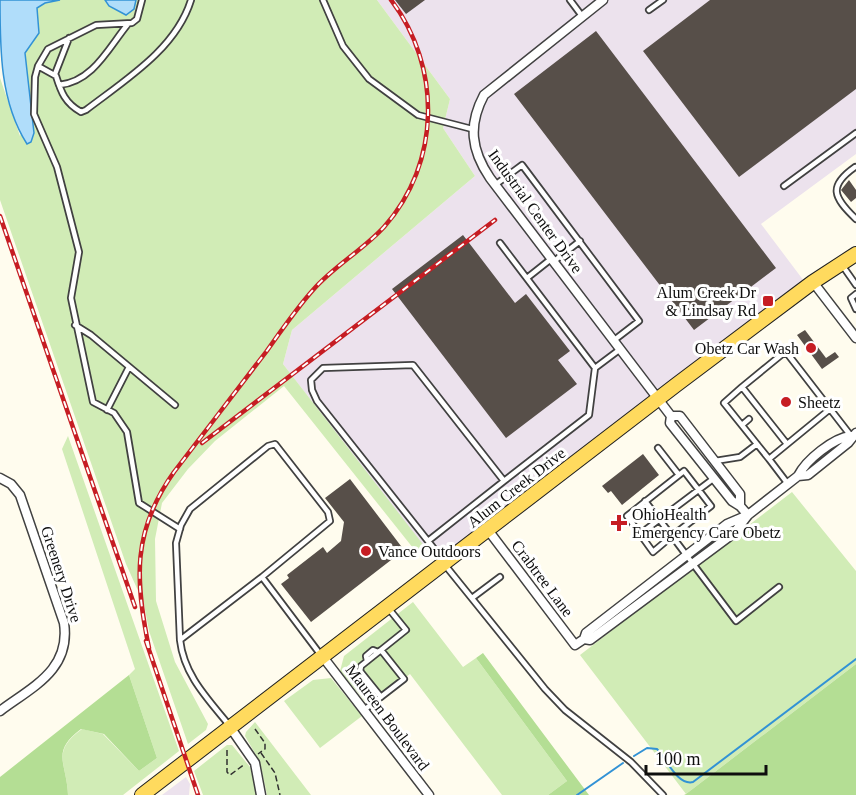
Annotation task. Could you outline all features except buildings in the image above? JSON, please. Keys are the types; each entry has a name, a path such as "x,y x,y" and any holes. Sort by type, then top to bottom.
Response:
{"main road":[{"name":"Alum Creek Drive","path":"142,795 657,399 813,282 856,254"}],"street":[{"path":"472,129 477,108 484,95 494,85 603,0"},
{"name":"Industrial Center Drive","path":"472,129 481,165 671,416"},
{"path":"813,282 856,338"},
{"path":"740,506 740,494 680,416 671,416 670,423 732,501 740,506 747,515"},
{"path":"690,559 727,524 747,515 798,476 808,475 848,443 854,434"},
{"name":"Greenery Drive","path":"0,478 17,491 64,623 65,642 63,652 53,669 0,711"},
{"name":"Crabtree Lane","path":"488,530 575,645 584,639 586,633 690,559"},
{"name":"Maureen Boulevard","path":"323,657 429,795"},
{"path":"230,727 255,763 261,795"}],"lane":[{"path":"59,85 89,72 128,24 137,19 142,0"},
{"path":"69,38 55,74 63,96 81,112 157,53 179,29 191,0"},
{"path":"322,0 343,46 369,78 418,115 472,129"},
{"path":"570,0 582,16"},
{"path":"649,10 661,1"},
{"path":"128,24 96,25 48,49 38,66 33,92 34,114 57,166 79,252 71,298 93,402 121,421 127,432 138,503 180,529"},
{"path":"38,66 55,74"},
{"path":"784,186 856,133"},
{"path":"495,185 522,165 580,241 639,321 613,341"},
{"path":"856,167 838,179 835,188 838,197 856,219"},
{"path":"527,278 580,241"},
{"path":"428,541 589,415 595,368 500,243"},
{"path":"841,264 856,285"},
{"path":"856,294 851,298 856,309"},
{"path":"75,325 91,335 174,405"},
{"path":"595,368 619,350"},
{"path":"788,484 724,403 784,350 830,409 854,434"},
{"path":"504,481 413,365 323,368 311,380 312,390 317,400 545,690 566,710 632,762 663,795"},
{"path":"107,410 129,368"},
{"path":"742,387 770,426 788,444"},
{"path":"769,459 830,409"},
{"path":"734,415 739,411"},
{"path":"742,425 749,419"},
{"path":"747,432 753,427"},
{"path":"714,461 740,457 757,444 760,435"},
{"path":"180,640 262,578 330,521 328,512 275,444 268,446 189,509 176,543 180,640 182,658 192,679 230,727"},
{"path":"757,444 766,444"},
{"path":"658,448 679,475"},
{"path":"684,471 698,490 711,506 653,552 627,516 684,471"},
{"path":"640,534 713,478"},
{"path":"645,501 736,621 778,587"},
{"path":"472,598 500,577"},
{"path":"262,578 323,657"},
{"path":"381,696 360,671 361,666 406,630 387,607"},
{"path":"364,710 404,678 380,651"}],"path":[{"path":"261,752 275,773 280,795"}],"shaded area":[{"path":"377,0 856,0 856,154 761,224 807,285 438,565 283,364 292,330 475,176 443,128 450,99"},
{"path":"186,777 190,784 189,795 162,795"}],"green space":[{"path":"60,0 105,0 109,6 134,9 136,0 377,0 450,99 443,128 475,176 292,330 283,364 425,547 417,553 284,386 215,441 188,469 162,503 155,539 156,601 175,662 208,724 206,730 188,744 149,631 144,604 126,564 0,200 0,78 20,136 30,103 25,53 39,33 37,8 45,3"},
{"path":"68,436 179,751 123,795 68,795 63,752 72,737 82,729 103,734 139,771 157,758 129,675 135,669 62,449"},
{"path":"792,492 856,571 856,664 686,794 580,655"},
{"path":"413,602 463,667 476,658 567,781 548,795 502,795 410,674 368,705 340,671 344,656"},
{"path":"483,653 589,795 548,795 567,781 476,658"},
{"path":"856,664 856,795 684,795 686,794"},
{"path":"129,675 157,758 139,771 104,734 81,729 72,737 63,752 62,759 68,795 0,795 0,777"},
{"path":"331,678 362,716 320,748 284,701 313,680"},
{"path":"255,722 311,795 267,795 260,762 245,736"},
{"path":"227,745 232,745 250,767 257,795 203,795 194,771"}],"water":[{"path":"0,0 60,0 45,3 37,8 39,33 25,53 34,133 31,142 27,144 11,111 3,75"},
{"path":"105,0 136,0 134,9 126,15 109,6"}],"waterway":[{"path":"634,756 647,748 657,749 677,776 682,780 693,782 856,659"},
{"path":"577,795 623,763"}],"railway":[{"path":"149,648 141,600 140,557 150,515 160,494 174,472 321,281 384,227 403,202 416,174 425,145 428,115 426,84 419,55 408,26 391,0"},
{"path":"0,216 135,607"},
{"path":"202,443 495,220"},
{"path":"146,641 198,795"}],"place":[{"name":"Alum Creek Dr & Lindsay Rd","path":"768,301"},
{"name":"Obetz Car Wash","path":"811,348"},
{"name":"Sheetz","path":"786,402"},
{"name":"OhioHealth Emergency Care Obetz","path":"619,523"},
{"name":"Vance Outdoors","path":"366,551"}]}
